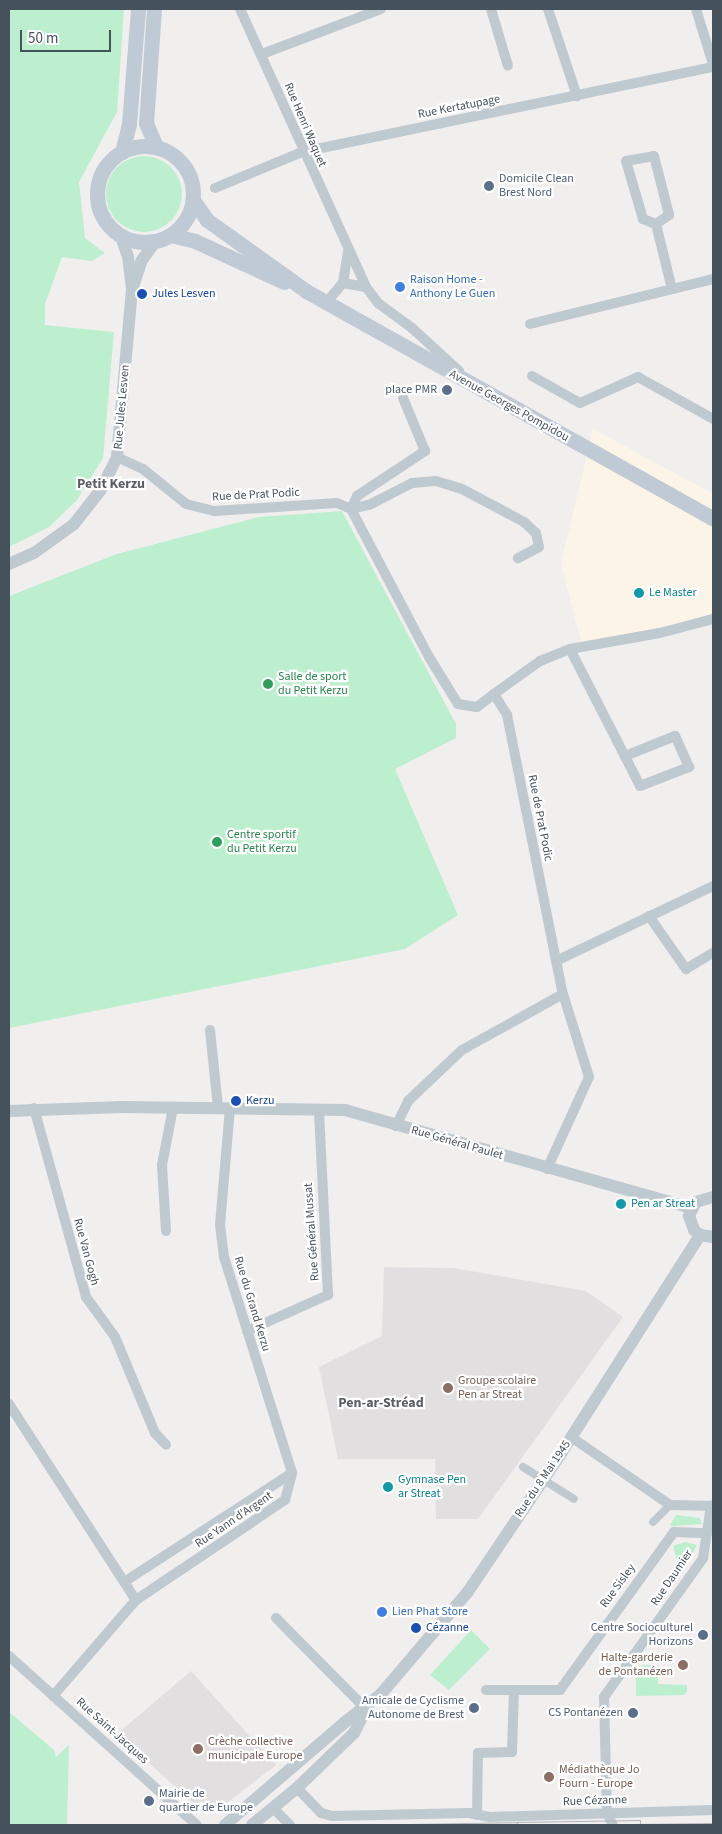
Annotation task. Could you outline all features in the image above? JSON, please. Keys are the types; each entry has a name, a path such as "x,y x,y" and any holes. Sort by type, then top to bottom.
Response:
{"main road":[{"path":"122,152 129,124 138,9"},
{"path":"154,9 146,123 156,147"},
{"path":"133,147 156,147 167,151 184,167 193,189 192,200 186,220 171,235 155,242 137,242 121,236 103,219 96,194 103,169 122,152 133,147"},
{"name":"Avenue Georges Pompidou","path":"192,200 207,220 306,291 476,388 713,518"},
{"name":"Avenue Georges Pompidou","path":"171,235 195,241 243,265 306,291"}],"street":[{"name":"Rue Henri Waquet","path":"240,9 262,54 302,152 366,288 378,303 412,328 476,388"},
{"path":"262,54 381,9"},
{"path":"491,9 508,66"},
{"path":"548,9 577,96"},
{"path":"696,9 713,65"},
{"name":"Rue Kertatupage","path":"215,188 302,152 577,96 713,65"},
{"path":"654,156 669,215 656,224 643,219 626,161 654,156"},
{"path":"656,224 672,289"},
{"name":"Rue Jules Lesven","path":"9,564 34,553 74,524 100,491 117,457 132,289 128,257 121,236"},
{"name":"Rue Jules Lesven","path":"132,289 142,260 155,242"},
{"path":"326,303 343,284 348,252"},
{"path":"530,324 713,279"},
{"path":"343,284 366,288"},
{"path":"532,376 580,403 638,377 713,419"},
{"path":"351,508 357,496 425,451 403,398"},
{"name":"Rue de Prat Podic","path":"117,457 143,469 186,504 215,512 337,503 351,508"},
{"path":"351,508 368,504 412,483 436,481 462,488 524,522 536,533 539,547 518,558"},
{"path":"351,508 430,657 458,704 477,707 540,661 570,649 660,633 713,619"},
{"path":"570,649 640,786 689,767 675,736 625,756"},
{"name":"Rue de Prat Podic","path":"494,694 507,715 563,994 589,1077 547,1169"},
{"path":"556,961 713,886"},
{"path":"649,916 686,969 713,953"},
{"path":"396,1126 408,1101 462,1050 563,994"},
{"path":"210,1030 224,1108"},
{"name":"Rue Général Paulet","path":"9,1111 34,1108 345,1110 547,1169 691,1208"},
{"name":"Rue Van Gogh","path":"34,1108 86,1297 115,1337 155,1433 166,1445"},
{"path":"166,1231 162,1165 173,1108"},
{"name":"Rue du Grand Kerzu","path":"224,1108 220,1224 231,1285 292,1473"},
{"name":"Rue Général Mussat","path":"247,1331 328,1295 319,1109"},
{"path":"713,1198 703,1198 691,1208 690,1224 700,1235 713,1237"},
{"name":"Rue du 8 Mai 1945","path":"252,1825 274,1809 354,1733 366,1709 466,1593 571,1437 700,1235"},
{"path":"9,1404 136,1600"},
{"path":"571,1437 670,1505 712,1506"},
{"path":"523,1467 574,1499"},
{"name":"Rue Yann d'Argent","path":"124,1582 292,1473"},
{"name":"Rue Yann d'Argent","path":"53,1696 136,1600 285,1500 292,1473"},
{"path":"653,1522 670,1505"},
{"name":"Rue Daumier","path":"613,1825 607,1813 604,1697 703,1558 712,1506"},
{"name":"Rue Sisley","path":"514,1690 560,1690 674,1532 707,1533"},
{"path":"276,1618 366,1709"},
{"name":"Rue Saint-Jacques","path":"9,1656 197,1825"},
{"path":"477,1815 478,1753 512,1752 514,1690 486,1690"},
{"name":"Rue du 8 Mai 1945","path":"225,1825 344,1722 366,1709"},
{"name":"Rue Cézanne","path":"297,1788 321,1813 332,1816 477,1815 541,1820 607,1813 713,1810"},
{"path":"274,1809 290,1825"}],"shaded area":[{"path":"593,429 713,494 713,616 582,644 561,564"},
{"name":"Groupe scolaire Pen ar Streat","path":"384,1267 453,1268 586,1291 623,1317 478,1519 436,1519 435,1459 338,1459 319,1367 382,1336"},
{"name":"Crèche collective municipale Europe","path":"191,1671 276,1765 224,1805 194,1804 117,1734"}],"green space":[{"path":"9,9 124,9 117,112 79,182 85,238 105,253 92,261 62,257 45,304 45,325 114,332 103,458 77,500 49,527 9,547"},
{"path":"144,156 158,159 171,167 179,180 182,194 179,208 171,221 158,229 144,232 130,229 117,221 109,208 106,194 109,180 117,167 130,159"},
{"name":"Centre sportif du Petit Kerzu","path":"342,511 456,724 456,738 395,769 458,915 405,949 9,1028 9,596 117,554 259,517"},
{"path":"676,1515 700,1518 702,1524 670,1525"},
{"path":"685,1542 697,1545 688,1562 677,1560 673,1546"},
{"path":"471,1630 490,1649 449,1690 430,1675"},
{"path":"642,1665 658,1665 658,1684 687,1685 687,1691 684,1695 636,1696 636,1674"},
{"path":"9,1712 54,1750 56,1757 69,1745 67,1825 9,1825"}],"tram line":[{"path":"353,1825 517,1822 517,1825 517,1822 640,1820 640,1825"},
{"path":"632,1824 713,1823"},
{"path":"321,1825 353,1825"}],"place":[{"name":"Domicile Clean Brest Nord","path":"489,186"},
{"name":"Raison Home - Anthony Le Guen","path":"400,287"},
{"name":"Jules Lesven","path":"142,294"},
{"name":"place PMR","path":"447,390"},
{"name":"Le Master","path":"639,593"},
{"name":"Salle de sport du Petit Kerzu","path":"268,684"},
{"name":"Centre sportif du Petit Kerzu","path":"217,842"},
{"name":"Kerzu","path":"236,1101"},
{"name":"Pen ar Streat","path":"621,1204"},
{"name":"Groupe scolaire Pen ar Streat","path":"448,1388"},
{"name":"Gymnase Pen ar Streat","path":"388,1487"},
{"name":"Lien Phat Store","path":"382,1612"},
{"name":"Cézanne","path":"416,1628"},
{"name":"Centre Socioculturel Horizons","path":"703,1635"},
{"name":"Halte-garderie de Pontanézen","path":"683,1665"},
{"name":"Amicale de Cyclisme Autonome de Brest","path":"474,1708"},
{"name":"CS Pontanézen","path":"633,1713"},
{"name":"Crèche collective municipale Europe","path":"198,1749"},
{"name":"Médiathèque Jo Fourn - Europe","path":"549,1777"},
{"name":"Mairie de quartier de Europe","path":"149,1801"}],"district":[{"name":"Petit Kerzu","path":"111,484"},
{"name":"Pen-ar-Stréad","path":"381,1403"}]}
